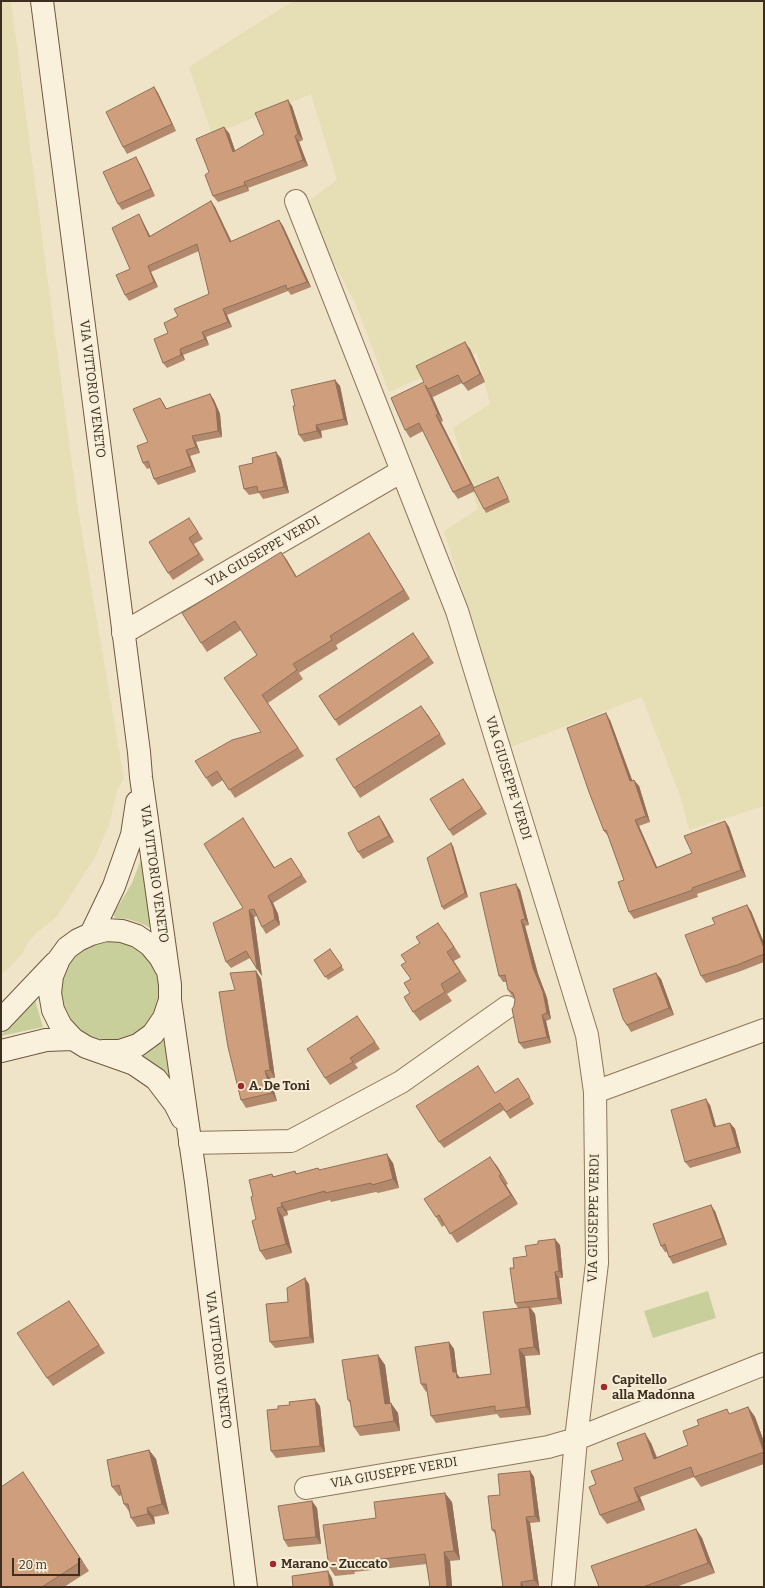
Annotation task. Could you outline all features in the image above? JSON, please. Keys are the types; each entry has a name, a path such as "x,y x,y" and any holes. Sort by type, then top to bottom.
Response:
{"street":[{"name":"VIA VITTORIO VENETO","path":"42,1 124,633 141,777 170,985 170,1000 246,1587"},
{"name":"VIA GIUSEPPE VERDI","path":"296,201 457,611 587,1034 595,1092 596,1262 576,1439 563,1587"},
{"name":"VIA GIUSEPPE VERDI","path":"124,633 402,471"},
{"name":"VIA VITTORIO VENETO","path":"91,934 114,886 132,835 141,777"},
{"name":"VIA VITTORIO VENETO","path":"167,971 160,957 150,945 137,936 122,931 106,930 91,934 78,940 68,948 59,959 52,976 50,993 53,1010 61,1026 73,1039 86,1047 102,1051 134,1064 156,1079 176,1104 189,1138"},
{"path":"1,1020 59,959"},
{"name":"VIA VITTORIO VENETO","path":"102,1051 120,1051 138,1045 154,1034 164,1018 170,1000"},
{"path":"189,1138 291,1141 401,1082 507,1007"},
{"path":"595,1092 764,1030"},
{"path":"1,1051 46,1040 73,1039"},
{"name":"VIA GIUSEPPE VERDI","path":"306,1488 548,1447 576,1439 764,1364"}],"shaded area":[{"path":"1,1 11,1 78,509 124,779 117,791 109,825 94,859 56,918 40,930 28,942 22,955 1,975"},
{"path":"293,1 764,1 764,806 689,830 681,799 642,697 511,747 444,531 478,509 453,428 490,404 477,353 389,392 356,305 303,205 337,180 311,94 212,135 189,67"}],"green space":[{"path":"142,857 158,933 145,925 128,919 116,918 114,916 114,913 132,883"},
{"path":"110,942 129,946 145,956 155,972 159,991 155,1010 145,1026 129,1036 110,1040 91,1036 75,1026 65,1010 61,991 65,972 75,956 91,946"},
{"path":"35,1000 43,1027 1,1036 1,1035"},
{"path":"171,1034 182,1095 143,1061 143,1057"},
{"path":"708,1291 716,1318 653,1338 644,1311"}],"building":[{"path":"154,87 172,124 123,147 106,112"},
{"path":"288,100 298,134 295,136 303,160 244,182 245,185 213,196 205,175 209,172 196,139 224,127 233,152 264,134 255,113"},
{"path":"136,157 151,189 118,204 103,172"},
{"path":"211,201 230,242 279,220 307,282 287,289 286,285 223,309 228,322 202,332 205,339 180,349 181,355 163,363 154,339 168,333 164,323 178,316 174,309 209,294 197,244 148,266 154,282 125,295 116,275 130,269 112,228 139,214 149,237"},
{"path":"465,342 480,374 463,384 458,375 428,389 425,385 438,414 436,415 471,484 453,492 419,423 405,430 391,398 424,382 416,366"},
{"path":"335,380 344,419 316,425 317,431 299,435 291,390"},
{"path":"210,394 216,408 218,431 192,436 196,447 186,450 192,466 154,479 148,461 143,463 137,446 148,442 133,409 160,398 166,409"},
{"path":"276,452 284,487 258,492 257,486 244,489 239,466 253,463 252,458"},
{"path":"498,477 508,498 484,509 473,488"},
{"path":"189,518 198,532 189,538 199,554 168,573 149,542"},
{"path":"369,533 404,590 330,636 332,640 293,664 297,670 262,695 298,748 229,790 217,771 206,778 195,761 232,740 261,732 224,678 257,655 235,621 201,643 182,613 281,552 296,577"},
{"path":"413,633 429,657 335,720 319,696"},
{"path":"421,706 440,734 354,788 336,759"},
{"path":"606,713 630,781 634,780 646,816 635,820 656,868 692,853 684,836 725,821 741,870 692,888 693,890 629,912 618,882 624,880 606,830 604,831 589,792 567,728"},
{"path":"463,779 482,808 449,830 430,799"},
{"path":"379,816 389,836 358,852 348,833"},
{"path":"243,818 274,868 291,858 302,875 268,896 273,907 275,919 262,927 254,909 249,910 257,969 246,951 226,962 213,923 243,908 204,844"},
{"path":"451,843 465,893 442,907 427,858"},
{"path":"516,884 525,919 521,920 533,968 543,992 547,1013 542,1015 547,1037 519,1043 512,1009 515,999 513,993 508,990 505,975 499,976 480,893"},
{"path":"747,905 764,948 764,954 737,965 701,976 685,935 715,924 712,918"},
{"path":"438,923 454,947 447,952 460,972 441,984 445,992 413,1012 404,997 410,993 404,983 411,979 401,965 406,962 401,955 420,943 416,937"},
{"path":"330,949 342,966 325,977 314,960"},
{"path":"256,971 270,1070 265,1071 272,1093 241,1100 228,1047 219,992 235,990 230,973"},
{"path":"656,973 669,1008 627,1025 623,1019 613,989"},
{"path":"357,1016 375,1042 350,1058 353,1062 325,1078 307,1049"},
{"path":"478,1066 495,1093 518,1078 530,1097 506,1112 500,1103 439,1142 416,1106"},
{"path":"706,1099 714,1127 730,1123 737,1147 685,1162 671,1110"},
{"path":"387,1154 393,1179 372,1185 371,1183 325,1193 325,1191 281,1203 282,1207 277,1208 286,1244 260,1251 252,1221 256,1219 249,1180 272,1174 273,1177 295,1171 296,1174 318,1168 319,1170"},
{"path":"490,1157 501,1174 499,1176 511,1195 450,1234 439,1215 436,1217 424,1199"},
{"path":"711,1205 723,1238 669,1257 665,1244 661,1246 653,1224"},
{"path":"555,1239 559,1271 555,1272 558,1298 515,1303 510,1268 514,1268 513,1258 527,1256 525,1246 538,1244 538,1241"},
{"path":"305,1278 310,1337 270,1342 266,1304 288,1302 287,1288"},
{"path":"69,1301 99,1345 47,1378 17,1333"},
{"path":"529,1307 534,1347 519,1349 526,1407 495,1411 495,1406 431,1416 426,1384 421,1384 415,1347 449,1342 453,1372 456,1372 457,1378 491,1374 483,1312"},
{"path":"378,1355 385,1404 391,1403 394,1421 354,1427 342,1360"},
{"path":"315,1399 320,1446 271,1451 267,1410 278,1409 278,1406 290,1405 289,1402"},
{"path":"748,1407 764,1452 694,1477 691,1467 634,1488 639,1501 600,1515 589,1487 596,1484 591,1471 623,1460 617,1443 645,1433 654,1459 688,1445 683,1431 699,1425 697,1420 727,1409 729,1414"},
{"path":"149,1450 162,1504 147,1508 148,1514 131,1518 128,1504 124,1504 119,1485 112,1487 107,1460"},
{"path":"530,1471 535,1516 526,1517 534,1580 521,1582 521,1587 503,1587 495,1530 492,1530 488,1496 500,1495 498,1474"},
{"path":"23,1472 82,1561 42,1587 1,1587 1,1487"},
{"path":"445,1493 454,1551 444,1552 447,1587 430,1587 425,1554 348,1563 348,1565 329,1567 323,1525 376,1518 374,1502"},
{"path":"312,1501 316,1537 284,1540 278,1506"},
{"path":"696,1529 708,1563 643,1587 599,1587 591,1566"},
{"path":"328,1571 330,1587 293,1587 292,1576"}],"place":[{"name":"A. De Toni","path":"241,1086"},
{"name":"Capitello alla Madonna","path":"604,1387"},
{"name":"Marano - Zuccato","path":"273,1564"}]}
